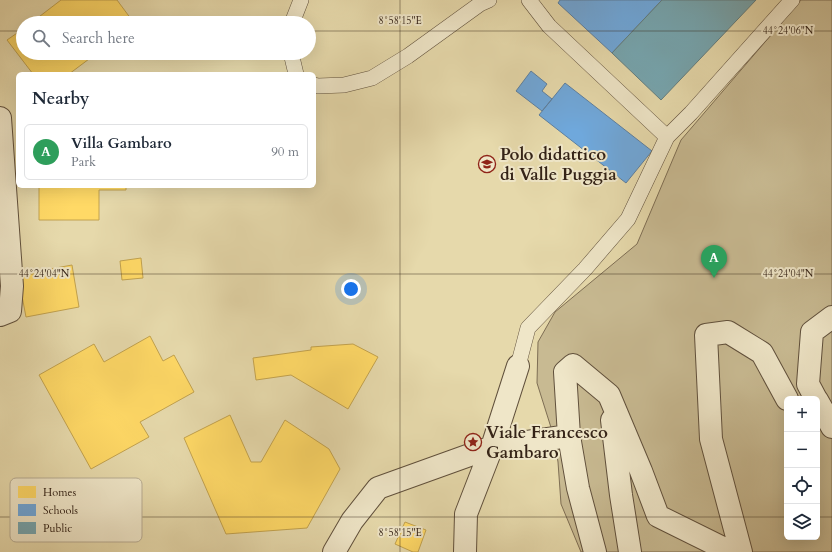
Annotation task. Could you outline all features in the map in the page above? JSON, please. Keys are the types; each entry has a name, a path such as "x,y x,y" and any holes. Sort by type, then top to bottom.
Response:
{"street":[{"path":"0,118 12,286 10,311 0,315"},
{"path":"815,396 808,384 812,332 832,317"},
{"path":"741,552 712,439 706,335 728,332 762,353 785,396"},
{"path":"595,552 578,488 569,436 564,372 573,365 609,395 658,516 731,552"},
{"path":"465,552 466,514 492,447 518,366"},
{"path":"609,395 621,494 630,552"},
{"path":"820,407 828,424"},
{"path":"334,552 352,521 378,488 492,447 569,436"}],"lane":[{"path":"295,16 301,0"},
{"path":"316,86 344,84 372,78 408,56 480,4 489,0"},
{"path":"529,0 549,26 667,137"},
{"path":"518,366 528,328 585,269 628,219 667,137 792,0"},
{"path":"293,60 296,72"}],"shaded area":[{"path":"801,0 832,0 832,552 581,552 561,504 558,462 554,437 537,383 538,342 555,312 637,244 681,140"}],"building: Homes":[{"path":"61,0 117,0 129,16 40,16"},
{"path":"16,34 16,52 7,40"},
{"path":"22,60 88,60 72,72 31,72"},
{"path":"39,188 126,188 126,190 99,190 99,220 39,220"},
{"path":"141,258 143,278 122,280 120,261"},
{"path":"72,265 79,307 26,317 18,275"},
{"path":"150,336 163,361 174,355 194,392 140,422 149,437 91,469 39,375 94,344 104,362"},
{"path":"353,344 378,357 348,409 291,375 256,380 253,358 311,350 311,347"},
{"path":"230,415 251,462 261,462 285,420 329,449 340,469 307,528 226,534 184,438"},
{"path":"405,522 426,530 418,552 413,552 395,544"}],"building: Schools":[{"path":"560,0 662,0 612,53 558,3"},
{"path":"531,71 547,84 542,91 552,99 542,111 516,91"},
{"path":"565,83 652,151 626,183 539,115"}],"building: Public":[{"path":"662,0 756,0 661,100 612,53"}],"place":[{"name":"Polo didattico di Valle Puggia","path":"487,164"},
{"name":"Villa Gambaro","path":"714,278"},
{"name":"Viale Francesco Gambaro","path":"473,442"}]}
